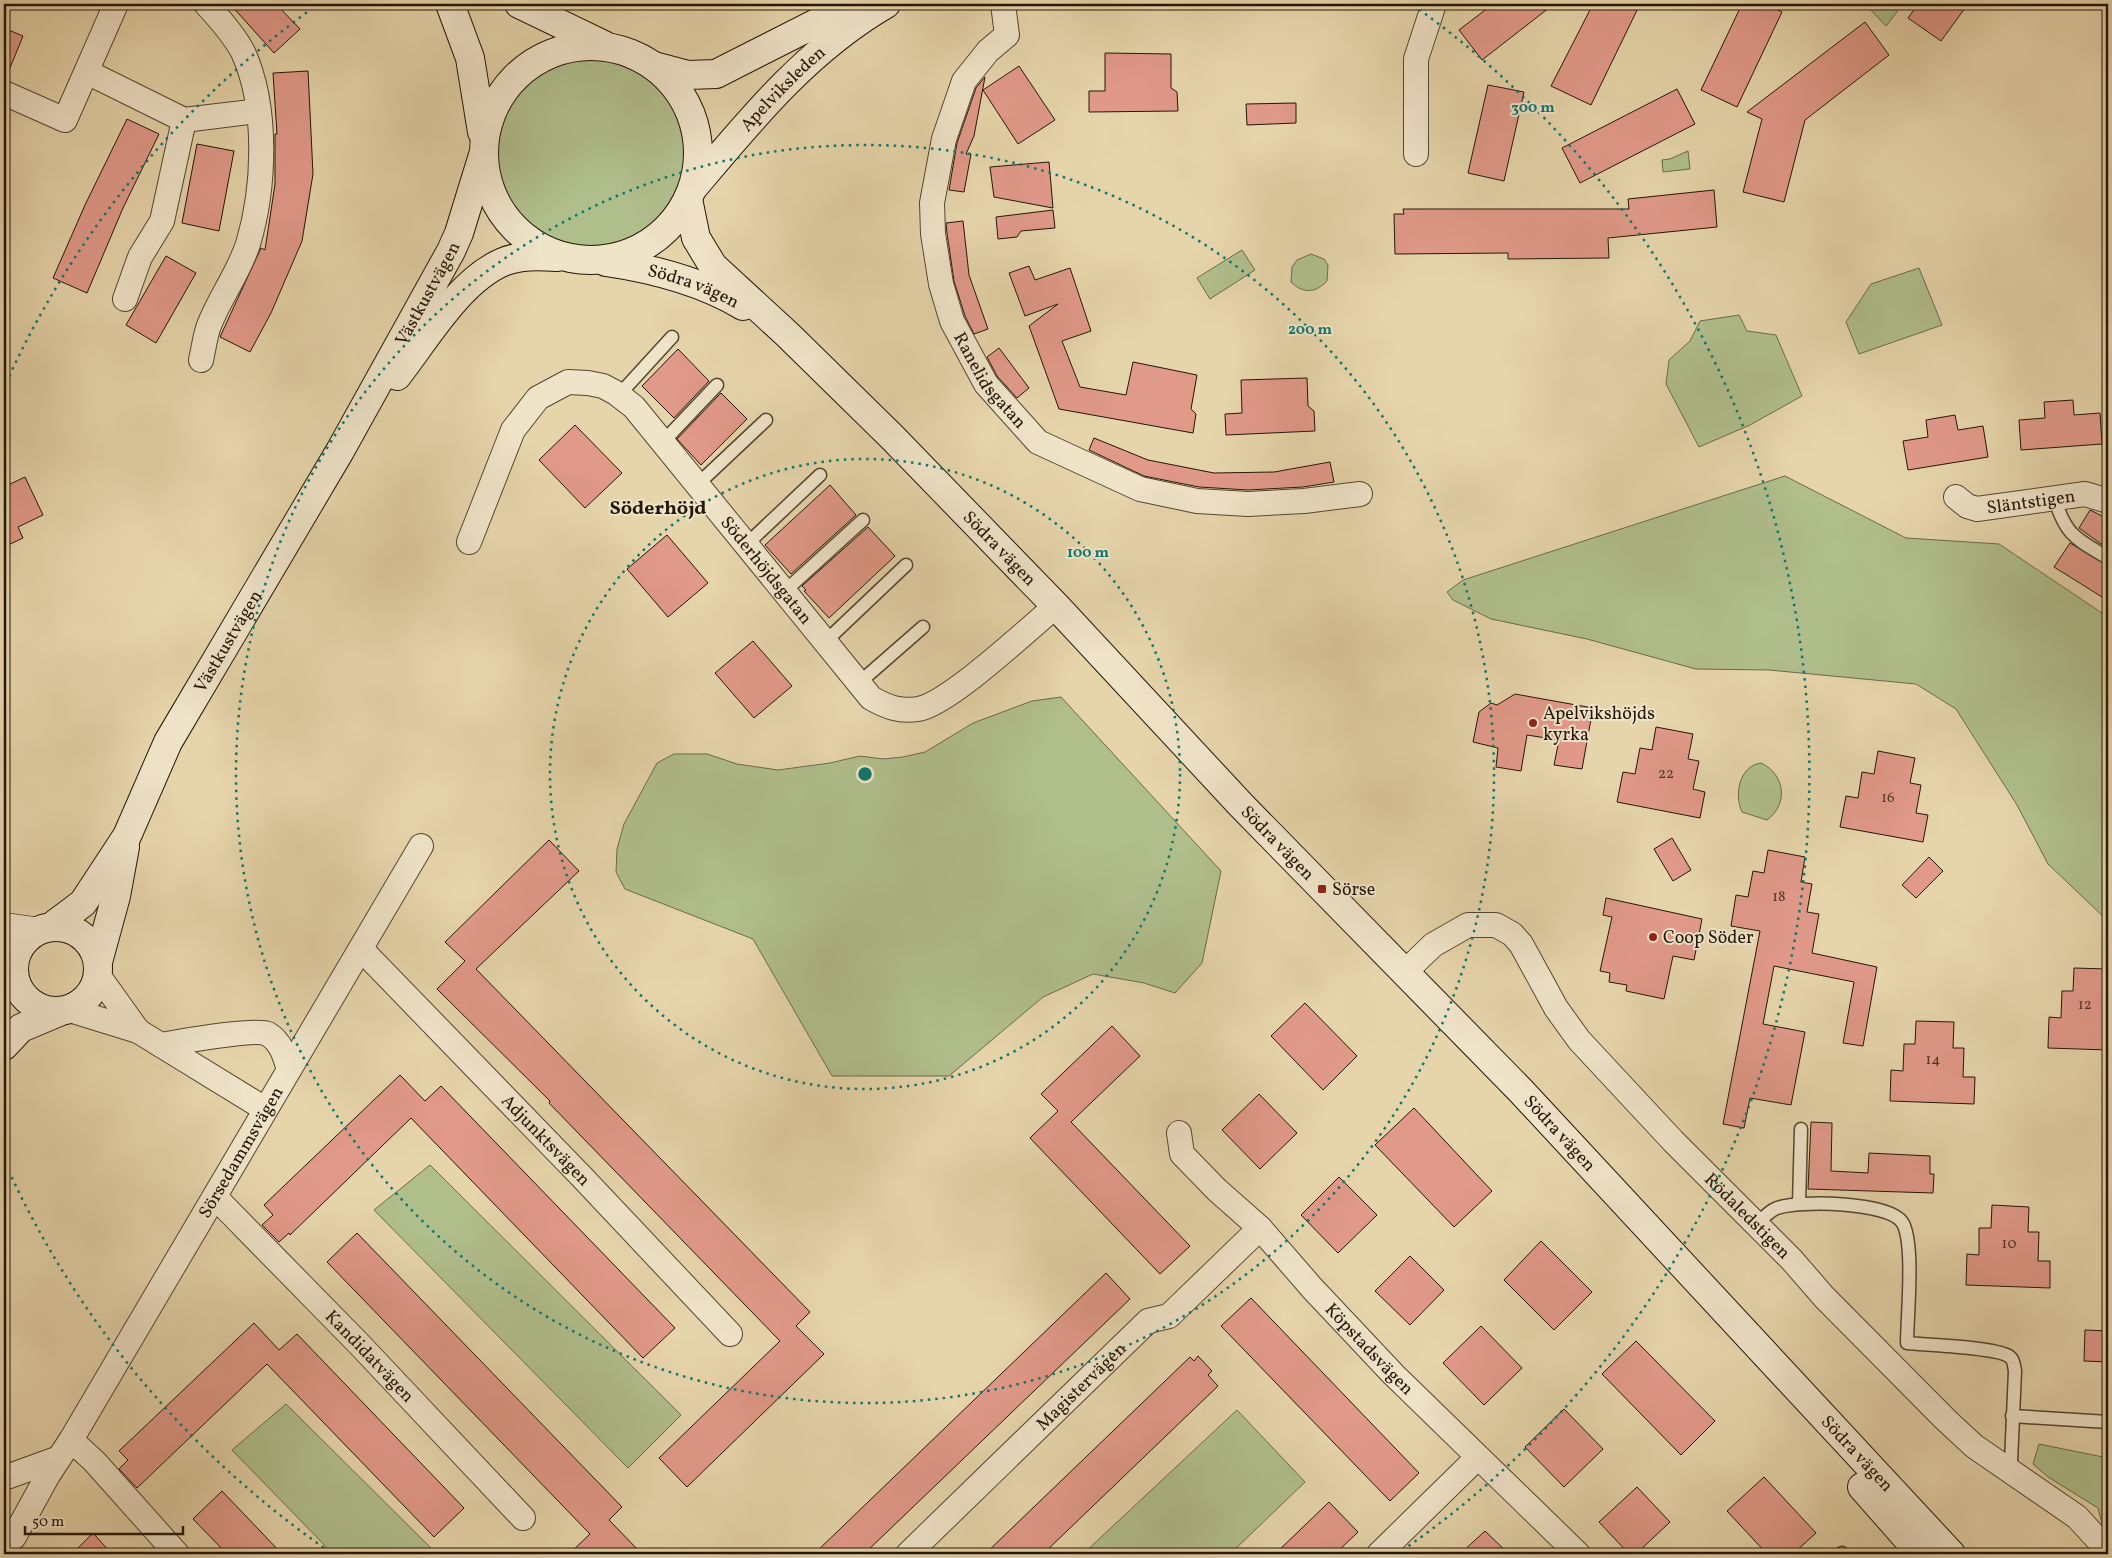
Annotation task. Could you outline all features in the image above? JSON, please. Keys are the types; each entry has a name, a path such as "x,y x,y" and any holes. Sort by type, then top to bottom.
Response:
{"street":[{"path":"4,92 65,120 116,4"},
{"path":"201,360 210,323 231,284 248,244 258,199 261,149 256,92 242,51 218,16 206,4"},
{"name":"Västkustvägen","path":"45,929 83,903 127,836 168,742 340,451 451,251 467,208 484,149 472,66 465,39 450,4"},
{"path":"519,4 610,48 639,57 652,65 675,86 686,104 694,125 698,147 697,169 690,194"},
{"name":"Apelviksleden","path":"652,65 688,75 716,74 854,4"},
{"name":"Apelviksleden","path":"577,259 617,257 647,244 672,222 690,194 753,115 786,80 843,32 886,4"},
{"name":"Ranelidsgatan","path":"1003,4 1007,35 988,50 964,81 944,139 932,203 933,234 941,284 952,321 986,384 1038,442 1140,489 1197,501 1248,504 1304,501 1360,494"},
{"path":"1416,154 1416,60 1434,4"},
{"path":"577,259 540,247 516,230 506,219 492,194 487,180 484,149 493,108 511,82 522,71 542,58 563,49 594,46 610,48"},
{"path":"87,72 184,120 258,111"},
{"path":"125,299 140,257 162,221 184,120"},
{"name":"Södra vägen","path":"690,194 692,227 703,253 713,266 788,335 892,437 1056,606 1241,805 1606,1181 1704,1286 1763,1354 1950,1554"},
{"name":"Västkustvägen","path":"340,451 456,300 477,277 504,262 520,258 577,259"},
{"name":"Södra vägen","path":"577,259 672,275 699,284 725,295 788,335"},
{"name":"Söderhöjdsgatan","path":"469,542 513,430 538,398 568,382 603,386 619,395 634,407 860,682 871,698 893,709 920,709 961,684 1056,606"},
{"name":"Släntstigen","path":"1956,497 1967,506 1977,509 2085,494 2108,501"},
{"name":"Västkustvägen","path":"98,969 116,896 127,836"},
{"name":"Sörsedammsvägen","path":"4,1544 14,1537 27,1510 215,1197 421,846"},
{"path":"4,925 75,931 86,939 94,950 98,969 138,1031"},
{"name":"Rödaledstigen","path":"1405,972 1433,945 1468,925 1496,925 1512,934 1521,944 1556,1008 1580,1040 1673,1141 1756,1225 1896,1351 1974,1446 2077,1518 2101,1543 2105,1554"},
{"path":"45,929 22,944 9,973 28,1002 42,1010 64,1011 138,1031 265,1109"},
{"name":"Adjunktsvägen","path":"361,949 730,1334"},
{"path":"4,1046 21,1028 83,1002 93,990 98,969"},
{"path":"161,1045 250,1033 266,1033 276,1041 282,1050 289,1070"},
{"name":"Köpstadsvägen","path":"1179,1133 1182,1154 1216,1190 1260,1228 1332,1310 1477,1458 1578,1554"},
{"name":"Kandidatvägen","path":"215,1197 360,1345 523,1518"},
{"name":"Magistervägen","path":"908,1554 1148,1321 1169,1316 1260,1228"},
{"name":"Södra vägen","path":"1763,1354 1828,1448 1922,1554"},
{"path":"4,1478 65,1449 94,1461 177,1554"},
{"path":"1379,1554 1477,1458"}],"lane":[{"path":"619,395 672,337"},
{"path":"662,443 717,384"},
{"path":"698,484 766,420"},
{"path":"747,544 820,475"},
{"path":"2054,497 2062,522 2071,535 2108,558"},
{"path":"785,591 863,520"},
{"path":"826,641 906,565"},
{"path":"860,682 922,627"},
{"path":"1799,1204 1801,1129"},
{"path":"1756,1225 1775,1208 1799,1204 1874,1208 1893,1214 1903,1223 1909,1243 1896,1351 1990,1350 2008,1355 2013,1361 2015,1371 2010,1462 2007,1470"},
{"path":"2012,1416 2108,1422"}],"green space":[{"path":"1865,4 1903,4 1886,26"},
{"path":"581,60 599,60 618,64 635,71 650,81 664,95 674,110 681,127 685,155 681,183 674,200 664,215 650,229 635,239 618,246 599,250 581,250 562,246 545,239 530,229 516,215 506,200 499,183 495,164 495,146 499,127 506,110 516,95 530,81 545,71 562,64"},
{"path":"1688,151 1690,169 1663,172 1662,160 1670,159"},
{"path":"1242,250 1255,270 1210,299 1197,278"},
{"path":"1311,254 1324,259 1328,265 1327,281 1314,290 1300,289 1291,282 1292,267 1297,260"},
{"path":"1919,268 1942,325 1859,354 1846,322 1871,284"},
{"path":"1739,315 1747,331 1776,335 1802,396 1750,425 1699,447 1666,384 1669,360 1690,341 1700,321"},
{"path":"1785,476 1906,538 1999,544 2108,617 2108,921 2048,864 2017,805 1956,709 1916,684 1769,670 1696,669 1587,639 1491,619 1453,600 1447,592 1463,580"},
{"path":"1061,697 1221,871 1202,963 1175,993 1144,983 1093,974 1043,997 949,1076 832,1076 753,939 625,889 616,872 617,849 624,824 657,763 674,754 707,754 737,764 778,770 830,763 860,756 883,759 903,757 925,752 973,723 1032,701"},
{"path":"1761,763 1775,774 1781,790 1779,806 1767,820 1742,812 1739,798 1740,782 1743,775 1754,765"},
{"path":"430,1165 681,1415 628,1468 374,1210"},
{"path":"286,1404 437,1554 333,1554 232,1450"},
{"path":"1237,1410 1305,1482 1230,1554 1083,1554"},
{"path":"2039,1444 2108,1458 2108,1547 2098,1508 2048,1477 2033,1464"}],"building":[{"path":"230,4 276,4 300,29 274,53"},
{"path":"1493,4 1554,4 1482,60 1459,30"},
{"path":"1593,4 1640,4 1591,105 1551,86"},
{"path":"1742,4 1765,4 1782,12 1737,107 1701,90"},
{"path":"1918,4 1968,4 1941,41 1908,18"},
{"path":"1865,22 1889,55 1805,120 1784,202 1743,192 1762,119 1747,112"},
{"path":"4,28 23,36 5,80 4,79"},
{"path":"1105,53 1171,54 1171,88 1177,92 1178,111 1089,112 1089,91 1105,91"},
{"path":"1019,66 1055,120 1018,144 983,90"},
{"path":"308,71 313,174 302,241 271,313 250,352 220,337 261,248 265,250 275,184 275,134 277,134 273,73"},
{"path":"985,77 974,136 966,154 971,154 964,192 949,190 957,143 976,88"},
{"path":"1488,85 1524,92 1504,181 1468,173"},
{"path":"1677,89 1695,124 1580,183 1562,148"},
{"path":"1296,103 1296,123 1247,125 1246,104"},
{"path":"127,119 159,134 123,208 87,293 53,278 85,205"},
{"path":"197,144 234,151 219,231 182,223"},
{"path":"1049,162 1053,208 994,197 990,167"},
{"path":"1714,190 1717,227 1608,238 1609,258 1508,259 1508,253 1395,254 1394,214 1404,214 1403,209 1629,209 1628,199"},
{"path":"1053,210 1055,228 1021,231 1017,237 998,239 996,217"},
{"path":"963,221 969,275 988,329 974,334 965,316 954,281 946,223"},
{"path":"166,256 196,273 156,343 126,325"},
{"path":"1029,266 1035,280 1070,268 1091,331 1062,341 1080,387 1126,395 1133,362 1197,375 1191,409 1196,414 1193,433 1059,409 1029,326 1058,304 1025,316 1009,273"},
{"path":"999,348 1029,388 1017,398 997,376 987,357"},
{"path":"678,349 709,381 674,418 642,386"},
{"path":"1307,378 1308,406 1314,411 1315,431 1226,435 1225,414 1242,413 1241,380"},
{"path":"721,393 747,419 701,465 677,439"},
{"path":"2073,400 2074,415 2100,413 2102,444 2021,450 2019,420 2045,418 2044,402"},
{"path":"1955,415 1958,430 1983,426 1988,457 1908,470 1903,441 1928,437 1926,420"},
{"path":"575,425 622,473 585,508 539,460"},
{"path":"1094,438 1148,460 1214,473 1274,472 1330,462 1334,482 1303,487 1248,490 1199,487 1144,476 1089,450"},
{"path":"25,477 43,515 18,527 23,538 4,547 4,487"},
{"path":"830,485 856,515 791,574 765,545"},
{"path":"2090,510 2108,519 2108,549 2079,528"},
{"path":"868,527 895,556 829,618 804,591 806,590 802,586"},
{"path":"667,535 708,583 668,617 627,569"},
{"path":"2070,543 2108,566 2108,587 2102,597 2054,567"},
{"path":"753,641 792,686 754,718 715,673"},
{"name":"Apelvikshöjds kyrka","path":"1515,694 1593,708 1582,769 1554,765 1559,740 1527,735 1521,771 1496,767 1498,748 1473,742 1479,712 1491,703 1497,705"},
{"path":"1656,727 1693,734 1688,759 1699,761 1693,789 1705,792 1700,818 1617,802 1623,772 1635,774 1640,748 1652,750"},
{"path":"1878,751 1915,758 1910,783 1921,785 1916,813 1928,815 1923,842 1840,827 1846,796 1858,798 1862,772 1874,774"},
{"path":"1672,838 1691,870 1673,881 1654,849"},
{"path":"549,840 579,871 476,969 810,1312 796,1326 824,1354 687,1487 659,1458 780,1341 549,1103 550,1101 437,989 465,961 445,942"},
{"path":"1768,850 1805,857 1801,882 1812,884 1807,912 1819,914 1812,953 1877,967 1863,1046 1843,1043 1854,982 1774,966 1763,1024 1805,1032 1791,1105 1750,1098 1744,1128 1723,1124 1760,931 1731,926 1736,895 1748,897 1753,871 1764,873"},
{"path":"1929,857 1943,871 1916,898 1902,885"},
{"name":"Coop Söder","path":"1606,898 1702,919 1694,960 1673,956 1664,999 1626,991 1627,985 1609,982 1610,973 1600,971 1612,917 1603,915"},
{"path":"2074,968 2108,969 2108,1050 2048,1048 2049,1017 2061,1018 2062,991 2073,991"},
{"path":"1305,1003 1357,1056 1323,1090 1271,1036"},
{"path":"1916,1021 1954,1022 1953,1048 1964,1048 1963,1077 1975,1077 1974,1104 1890,1101 1891,1070 1903,1071 1904,1044 1915,1044"},
{"path":"1112,1026 1140,1056 1071,1122 1190,1246 1160,1274 1030,1138 1058,1111 1041,1094"},
{"path":"400,1075 425,1101 441,1086 675,1328 643,1358 411,1118 290,1235 289,1233 279,1242 262,1225 273,1215 264,1205"},
{"path":"1259,1094 1297,1133 1260,1169 1222,1130"},
{"path":"1414,1108 1492,1191 1454,1227 1375,1145"},
{"path":"1811,1122 1832,1123 1831,1171 1868,1173 1869,1153 1930,1156 1930,1174 1934,1174 1933,1193 1808,1189"},
{"path":"1339,1177 1377,1215 1338,1253 1301,1215"},
{"path":"1992,1205 2029,1207 2028,1232 2039,1232 2038,1261 2050,1261 2050,1288 1966,1285 1967,1254 1979,1255 1979,1228 1991,1228"},
{"path":"357,1233 622,1507 609,1520 642,1554 569,1554 590,1534 327,1262"},
{"path":"1541,1241 1592,1292 1554,1330 1504,1280"},
{"path":"1410,1256 1444,1290 1410,1325 1375,1291"},
{"path":"1106,1273 1130,1299 864,1554 814,1554"},
{"path":"1251,1298 1419,1473 1390,1501 1221,1326"},
{"path":"254,1323 279,1350 297,1334 464,1508 434,1537 267,1364 137,1488 119,1469 128,1460 119,1451"},
{"path":"1481,1326 1522,1368 1484,1405 1443,1363"},
{"path":"2085,1330 2108,1331 2108,1362 2084,1361"},
{"path":"1636,1341 1715,1421 1681,1455 1602,1374"},
{"path":"1198,1356 1212,1371 1208,1375 1218,1386 1043,1554 985,1554 1190,1357 1194,1361"},
{"path":"1564,1409 1603,1449 1564,1487 1525,1447"},
{"path":"1764,1477 1816,1533 1793,1554 1767,1554 1727,1511"},
{"path":"1637,1487 1670,1522 1636,1554 1629,1554 1599,1522"},
{"path":"222,1491 282,1554 227,1554 193,1519"},
{"path":"1329,1502 1358,1532 1335,1554 1275,1554"},
{"path":"1485,1531 1509,1554 1460,1554"},
{"path":"93,1533 112,1554 72,1554"}],"place":[{"name":"Apelvikshöjds kyrka","path":"1533,723"},
{"name":"Sörse","path":"1322,889"},
{"name":"Coop Söder","path":"1653,937"}],"district":[{"name":"Söderhöjd","path":"658,507"}]}
